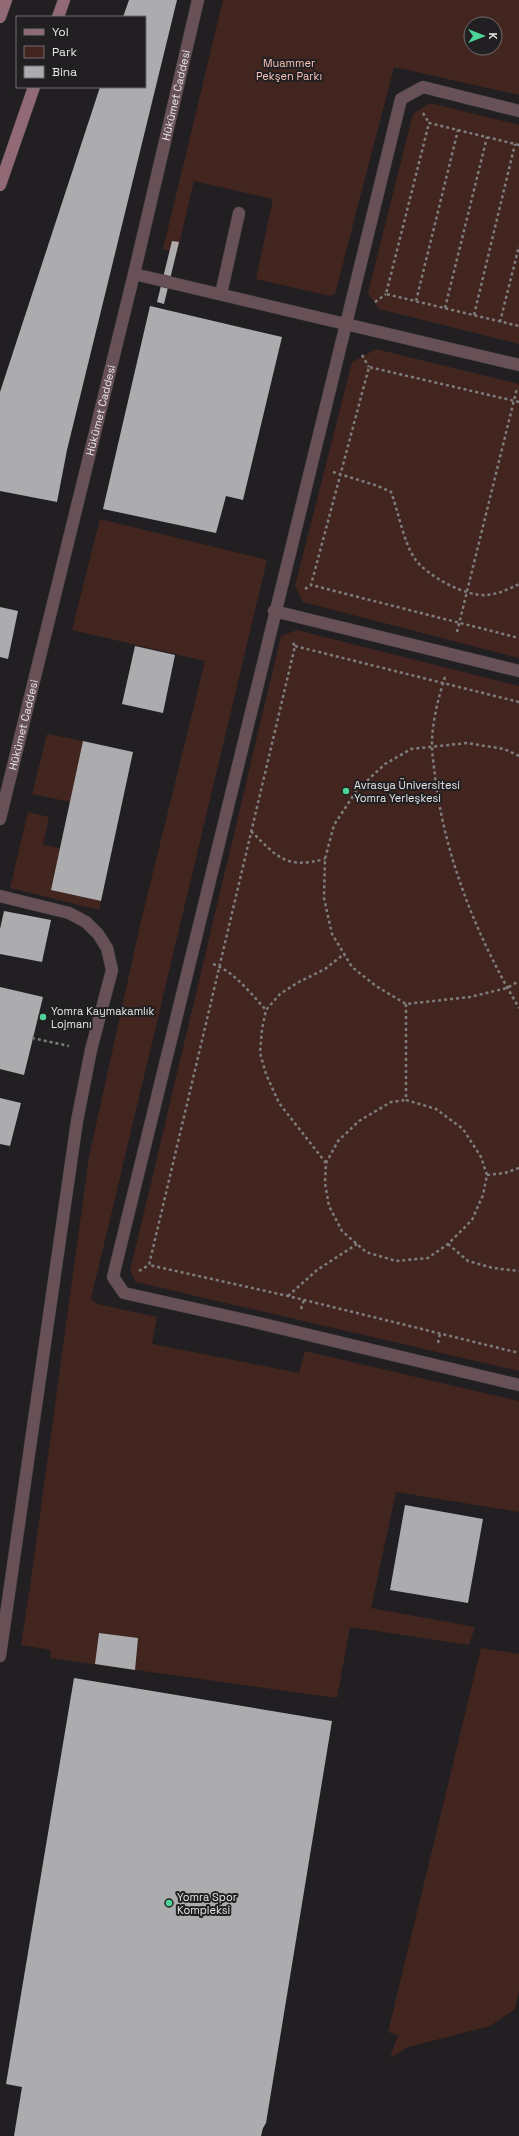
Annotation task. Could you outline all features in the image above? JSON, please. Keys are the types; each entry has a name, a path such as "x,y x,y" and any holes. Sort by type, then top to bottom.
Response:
{"main road":[{"path":"0,17 6,0"},
{"path":"58,16 64,0"},
{"path":"0,185 34,88"}],"street":[{"name":"Hükümet Caddesi","path":"0,819 134,274 198,0"},
{"path":"519,111 423,87 401,99 274,611 113,1277 124,1293 250,1321 519,1385"},
{"path":"221,294 239,213"},
{"path":"134,274 519,365"},
{"path":"274,611 519,671"},
{"path":"0,896 69,913 86,922 98,934 107,948 112,970 91,1050 77,1121 0,1656"}],"path":[{"path":"519,145 429,123 386,294 519,326"},
{"path":"416,301 458,130"},
{"path":"445,308 488,137"},
{"path":"474,315 515,144"},
{"path":"500,322 519,246"},
{"path":"519,402 369,368 311,585 519,638"},
{"path":"519,382 460,623 443,682 434,724 432,745 439,806 458,880 493,961 519,1008"},
{"path":"310,467 341,474 378,486 391,492 415,559 438,579 467,592 486,595 503,592 519,584"},
{"path":"519,702 295,646 149,1264 288,1296 519,1353"},
{"path":"519,756 504,749 467,742 432,745 412,749 385,764 357,790 334,825 325,859 324,898 332,934 352,967 376,986 406,1004 470,997 507,988 519,981"},
{"path":"251,831 269,849 289,863 309,863 325,859"},
{"path":"326,1163 279,1103 266,1074 260,1053 266,1010 280,994 297,983 325,969 344,954"},
{"path":"219,966 243,985 266,1010"},
{"path":"406,1004 406,1100"},
{"path":"32,1038 91,1050"},
{"path":"406,1100 436,1109 463,1129 481,1157 487,1175 483,1195 472,1220 448,1244 428,1258 396,1261 366,1252 342,1231 329,1206 325,1182 326,1163 338,1141 359,1121 391,1102 406,1100"},
{"path":"487,1175 505,1173 519,1168"},
{"path":"288,1296 317,1270 357,1244"},
{"path":"448,1244 468,1261 493,1268 519,1271"}],"green space":[{"name":"Muammer Pekşen Parkı","path":"223,0 519,0 519,95 394,67 335,294 330,296 256,279 273,199 194,181 177,253 163,249"},
{"path":"430,103 519,125 519,344 379,309 368,293 413,114"},
{"path":"376,349 519,384 519,658 303,602 295,586 352,362"},
{"path":"100,519 267,560 91,1299 97,1304 157,1317 152,1344 299,1373 305,1351 519,1401 519,1512 396,1492 371,1608 475,1627 469,1645 350,1627 337,1698 50,1658 51,1650 21,1645 89,1157 141,921 205,661 72,630"},
{"path":"297,630 519,686 519,1371 136,1282 130,1271 281,636"},
{"path":"47,734 83,741 70,802 32,794"},
{"path":"28,812 49,817 43,845 60,848 51,890 101,901 99,910 10,888"},
{"path":"481,1648 519,1654 519,1991 515,2009 490,2026 408,2047 390,2058 398,2035 388,2032"}],"building":[{"path":"129,0 177,0 67,450 57,502 0,491 0,392 100,88 146,88 146,16 123,16"},
{"path":"172,241 179,242 164,304 157,302"},
{"path":"150,306 282,337 243,500 226,496 216,533 103,509"},
{"path":"0,607 18,611 8,659 0,657"},
{"path":"135,646 175,655 163,713 122,704"},
{"path":"83,741 133,752 101,901 51,890"},
{"path":"4,911 51,920 42,962 0,954 0,929"},
{"name":"Yomra Kaymakamlık Lojmanı","path":"0,987 43,997 24,1075 0,1069"},
{"path":"0,1098 21,1103 10,1146 0,1144"},
{"path":"405,1505 483,1519 468,1603 390,1590"},
{"path":"99,1633 138,1638 135,1670 95,1664"},
{"name":"Yomra Spor Kompleksi","path":"74,1678 332,1721 266,2123 261,2136 14,2136 22,2087 6,2084"}],"place":[{"name":"Avrasya Üniversitesi Yomra Yerleşkesi","path":"346,791"},
{"name":"Yomra Kaymakamlık Lojmanı","path":"43,1017"},
{"name":"Yomra Spor Kompleksi","path":"169,1903"}]}
